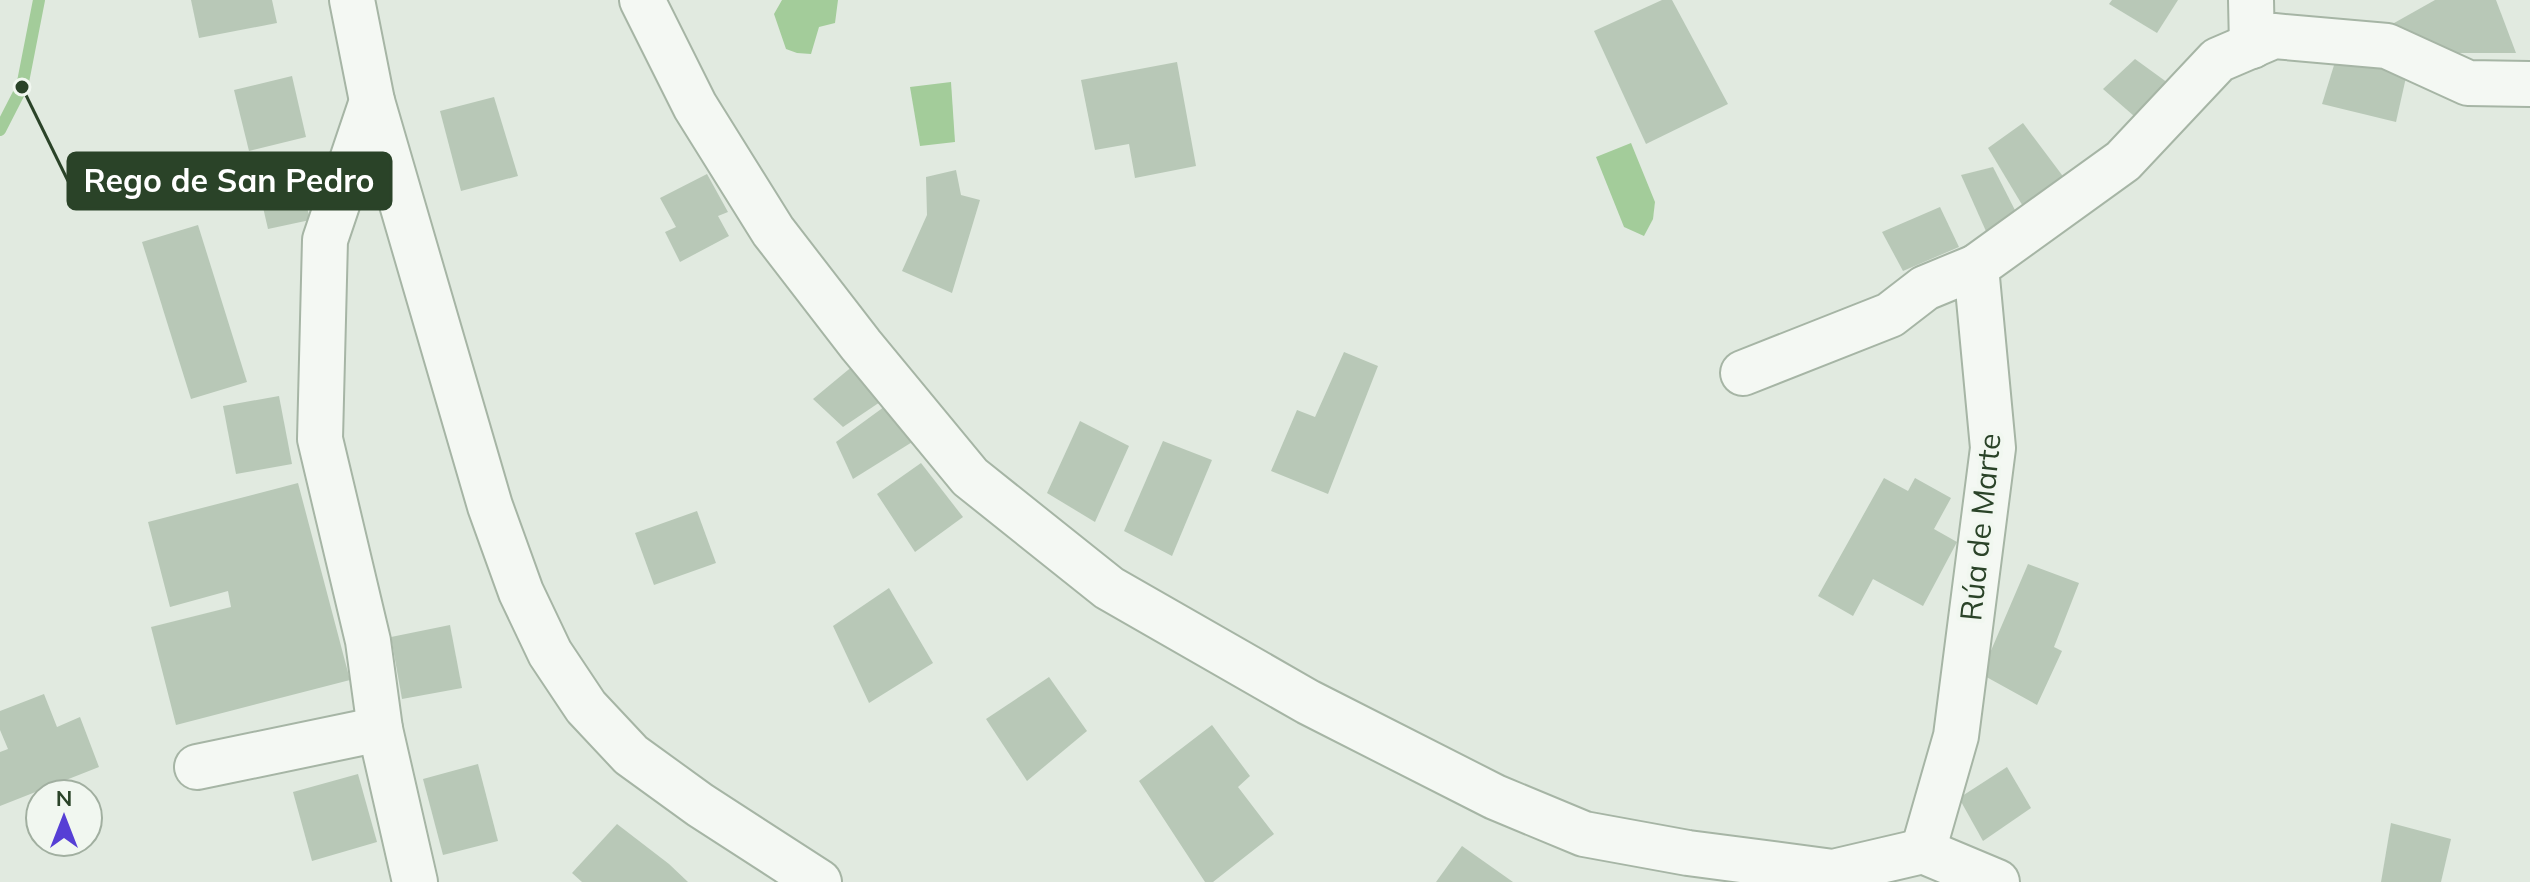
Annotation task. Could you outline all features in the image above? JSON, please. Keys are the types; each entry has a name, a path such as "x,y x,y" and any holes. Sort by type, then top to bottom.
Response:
{"street":[{"path":"352,0 372,101 490,506 521,592 550,653 586,707 631,755 700,805 819,882"},
{"path":"642,0 695,106 773,231 861,345 970,477 1109,588 1308,702 1495,797 1584,834 1688,853 1833,872 1923,851 1997,882"},
{"path":"2251,0 2252,46"},
{"path":"1743,373 1890,315 1925,288 1976,267 2123,161 2218,60 2274,36 2387,46 2468,83 2530,84"},
{"path":"372,101 325,240 320,439 368,641 380,729 415,882"},
{"name":"Rúa de Marte","path":"1923,851 1956,736 1993,448 1976,267"},
{"path":"197,767 380,729"}],"shaded area":[{"path":"782,0 838,0 835,23 819,27 811,54 786,49 774,14"},
{"path":"951,82 955,142 920,146 910,87"},
{"path":"1631,143 1655,202 1653,219 1644,236 1624,227 1596,157"}],"building":[{"path":"191,0 272,0 277,23 199,38"},
{"path":"1662,0 1672,0 1728,104 1646,144 1594,31"},
{"path":"2112,0 2178,0 2157,33 2109,4"},
{"path":"2435,0 2496,0 2516,53 2444,53 2387,27"},
{"path":"2339,49 2409,64 2396,122 2322,104"},
{"path":"2135,59 2168,83 2134,116 2103,89"},
{"path":"1177,62 1196,166 1135,178 1129,144 1095,150 1081,80"},
{"path":"292,76 306,137 249,151 234,90"},
{"path":"494,97 518,176 461,191 440,111"},
{"path":"2023,123 2065,179 2024,208 1988,148"},
{"path":"295,154 310,220 268,229 253,164"},
{"path":"1993,167 2020,220 1989,238 1961,175"},
{"path":"956,170 961,195 980,200 952,293 902,271 927,215 926,177"},
{"path":"707,174 728,212 718,216 729,236 680,262 665,232 676,227 660,198"},
{"path":"1940,207 1959,247 1903,271 1882,232"},
{"path":"198,225 247,382 191,399 142,242"},
{"path":"1344,352 1378,366 1328,494 1271,471 1297,410 1315,417"},
{"path":"854,365 886,398 843,427 813,399"},
{"path":"279,396 292,464 236,474 223,406"},
{"path":"888,404 917,439 853,479 836,442"},
{"path":"1080,421 1129,446 1095,522 1047,493"},
{"path":"1163,441 1212,460 1172,556 1124,531"},
{"path":"921,463 963,517 915,552 877,494"},
{"path":"1884,478 1908,491 1915,478 1951,498 1934,529 1957,542 1923,606 1873,579 1853,616 1818,596"},
{"path":"298,483 350,680 176,725 151,627 231,607 228,591 170,607 148,522"},
{"path":"697,511 716,563 654,585 635,533"},
{"path":"2028,564 2079,583 2054,647 2062,651 2037,705 1981,674"},
{"path":"889,588 933,663 869,703 833,626"},
{"path":"450,625 462,688 402,699 391,637"},
{"path":"1049,677 1087,731 1027,781 986,719"},
{"path":"44,694 57,727 80,717 99,767 71,778 24,778 24,797 0,806 0,752 8,749 0,730 0,711"},
{"path":"1212,725 1250,776 1238,787 1274,834 1213,882 1205,882 1139,781"},
{"path":"478,764 498,841 443,855 423,779"},
{"path":"2007,767 2031,808 1983,841 1959,798"},
{"path":"358,774 377,842 312,861 293,792"},
{"path":"2391,823 2451,839 2441,882 2381,882"},
{"path":"617,824 688,882 582,882 572,873"},
{"path":"1462,846 1513,882 1436,882"}],"waterway":[{"path":"0,130 22,87 39,0"}],"place":[{"name":"Rego de San Pedro","path":"22,87"}]}
